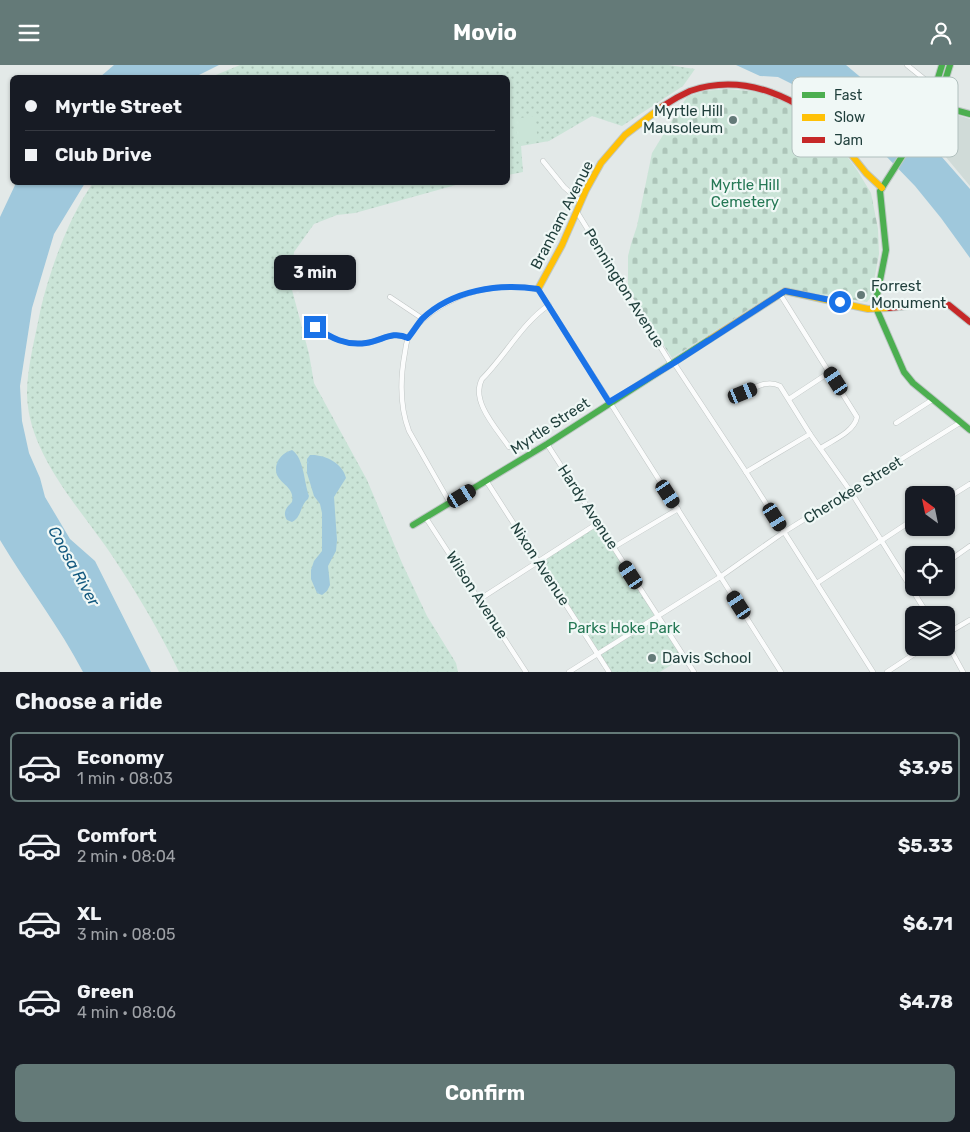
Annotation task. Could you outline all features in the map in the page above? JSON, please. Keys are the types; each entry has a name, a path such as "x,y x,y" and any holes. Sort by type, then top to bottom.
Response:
{"street":[{"path":"907,65 923,77"},
{"path":"938,77 942,65"},
{"path":"946,77 950,65"},
{"name":"Branham Avenue","path":"781,672 538,289 565,240 580,201 595,173 620,139 636,124 688,92 719,85 745,85 764,89 792,100"},
{"path":"958,110 970,114"},
{"name":"Branham Avenue","path":"853,157 869,177 882,187"},
{"path":"901,157 882,187 880,197 886,250 877,296 877,309 904,372 912,383 970,430"},
{"path":"543,161 564,187 580,201"},
{"name":"Pennington Avenue","path":"577,212 672,364 746,472 873,672"},
{"path":"450,503 405,421 401,393 403,361 408,338 423,319 446,302 465,293 502,287 538,289"},
{"path":"821,448 855,424 857,417 780,294 785,291 868,309 939,303 949,305 970,322"},
{"name":"Myrtle Street","path":"413,525 547,444 609,402 672,364 780,294"},
{"path":"390,297 423,319"},
{"path":"509,447 483,407 479,384 528,323 549,305"},
{"path":"315,327 330,337 351,344 365,344 398,334 408,338"},
{"path":"787,396 830,372"},
{"path":"743,393 766,383 774,383 780,386 905,577"},
{"path":"896,423 932,400"},
{"name":"Cherokee Street","path":"569,672 720,577 784,532 961,422"},
{"path":"746,472 810,434"},
{"name":"Hardy Avenue","path":"547,444 694,672"},
{"name":"Nixon Avenue","path":"486,482 609,672"},
{"path":"955,493 970,484"},
{"path":"614,547 678,509"},
{"name":"Wilson Avenue","path":"426,518 526,672"},
{"path":"480,599 598,523"},
{"path":"817,583 905,525"},
{"path":"955,557 970,546"},
{"path":"955,629 970,620"},
{"path":"887,672 911,656"},
{"path":"955,656 964,672"}],"shaded area":[{"path":"958,115 970,119 970,186 946,157 958,157"}],"green space":[{"path":"240,65 668,65 695,69 683,86 622,126 592,116 549,141 521,146 523,172 510,175 510,75 216,75"},
{"name":"Myrtle Hill Cemetery","path":"727,89 759,92 773,95 792,104 792,157 847,157 871,193 878,229 879,254 871,297 867,302 782,288 672,358 628,290 628,256 637,226 652,153 687,97 704,91"},
{"path":"534,116 538,139 518,143 514,119"},
{"path":"92,185 456,185 355,213 337,215 314,224 294,252 291,286 309,354 314,383 367,480 427,616 456,663 458,672 179,672 131,585 46,460 36,438 30,417 27,394 28,374 40,312 54,262 84,196"},
{"name":"Parks Hoke Park","path":"598,523 684,657 660,672 609,672 539,561"}],"water":[{"path":"114,65 219,65 199,75 102,75"},
{"path":"736,65 846,65 860,77 792,77 792,84 778,77 760,76"},
{"path":"887,157 942,157 970,189 970,258 941,218 915,186"},
{"name":"Coosa River","path":"15,185 84,185 54,234 32,308 20,386 22,421 29,453 40,478 45,497 70,539 95,561 151,672 83,672 64,638 0,540 0,217"},
{"path":"292,450 301,464 309,496 298,517 292,522 287,520 285,512 292,502 292,493 277,475 276,467 281,456"},
{"path":"310,455 327,458 337,464 346,478 334,497 336,551 328,566 330,585 322,595 317,593 311,579 314,561 322,551 322,513 320,504 314,496 307,473 307,459"}],"traffic: fast":[{"path":"938,77 942,65"},
{"path":"946,77 950,65"},
{"path":"958,111 970,114"},
{"path":"902,157 880,191 886,250 877,296 877,310 904,372 913,383 970,430"},
{"path":"413,525 547,444 710,339"}],"traffic: slow":[{"path":"538,289 562,245 586,190 601,163 625,135 663,106"},
{"path":"853,157 866,173 882,188"},
{"path":"710,339 785,291 868,309 889,308"}],"traffic: jam":[{"path":"663,106 690,91 711,86 731,85 752,87 771,92 792,102"},
{"path":"889,308 939,303 949,305 970,322"}],"place":[{"name":"Myrtle Hill Mausoleum","path":"733,120"},
{"name":"Forrest Monument","path":"861,295"},
{"name":"Davis School","path":"652,658"}],"route":[{"path":"315,327 338,341 351,344 365,344 398,334 408,338 423,319 446,302 465,293 502,287 538,289 609,402 674,363 785,291 840,302"}]}
